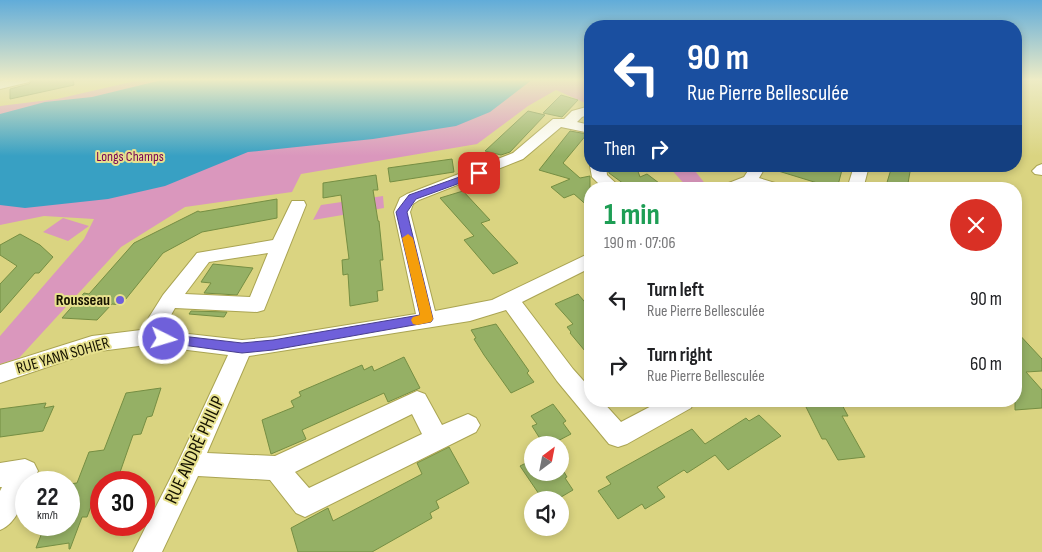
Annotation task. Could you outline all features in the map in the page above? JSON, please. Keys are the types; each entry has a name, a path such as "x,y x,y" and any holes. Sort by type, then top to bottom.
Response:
{"street":[{"path":"568,123 577,114 584,112"},
{"path":"426,319 402,212 412,197 479,173 518,156 558,122 584,127"},
{"path":"599,172 600,177 606,182"},
{"path":"745,182 750,180 755,172"},
{"path":"750,180 756,182"},
{"path":"170,300 257,305 298,205"},
{"path":"148,337 170,300 203,257 280,245"},
{"name":"RUE YANN SOHIER","path":"0,374 92,344 148,337 242,348 273,345 426,319 470,314 510,300 584,263"},
{"path":"510,300 565,375 584,397"},
{"name":"RUE ANDRÉ PHILIP","path":"147,552 190,464 242,348"},
{"path":"190,464 276,468 417,401 437,439"},
{"path":"593,407 618,436 672,407"},
{"path":"276,468 305,504 468,425"},
{"path":"0,475 25,471 0,517"}],"green space":[{"name":"Longs Champs","path":"530,105 477,144 301,174 292,192 185,207 121,247 19,358 0,364 0,336 84,239 94,219 44,216 0,225 0,106"},
{"path":"673,172 696,172 704,182 683,182"},
{"path":"383,196 384,208 313,220 321,205"},
{"path":"63,218 89,226 68,241 43,232"}],"water":[{"path":"35,105 499,105 490,112 456,126 373,139 248,152 165,186 108,199 25,208 0,205 0,114"}],"building":[{"path":"551,105 574,105 562,117 543,113"},
{"path":"528,111 545,115 510,152 501,155 485,151"},
{"path":"570,131 584,133 584,138 563,163 580,178 590,176 590,182 584,182 584,203 574,194 564,198 551,187 570,179 539,170"},
{"path":"452,159 454,172 390,182 388,168"},
{"path":"638,172 640,177 647,174 658,182 621,182 609,173"},
{"path":"782,172 841,172 839,182 814,182"},
{"path":"890,172 910,172 908,182 887,182"},
{"path":"376,175 378,190 373,190 379,221 383,260 380,260 383,290 377,291 378,301 350,306 348,274 343,275 342,260 349,259 341,195 323,198 323,183"},
{"path":"463,191 490,220 481,223 518,263 493,274 464,240 474,236 440,198"},
{"path":"277,199 277,218 202,232 163,253 121,305 112,304 97,320 62,318 84,293 89,294 134,243 198,211"},
{"path":"20,234 40,245 53,257 39,273 35,273 0,313 0,284 17,266 0,255 0,245"},
{"path":"213,264 253,268 237,295 204,293 211,283 201,282"},
{"path":"578,294 584,301 584,350 567,327 573,324 555,304"},
{"path":"191,311 227,312 224,317 189,314"},
{"path":"496,324 529,371 527,373 534,382 511,393 484,355 471,330"},
{"path":"1022,338 1042,359 1042,371 1026,372 1042,390 1042,408 1015,410 1015,407 1022,407"},
{"path":"404,357 420,388 388,402 384,393 302,430 306,439 271,454 262,420 294,407 291,401 301,396 299,392 362,365 364,370 372,366 374,371"},
{"path":"161,388 152,416 147,417 141,434 133,435 120,471 90,471 90,509 87,517 82,517 80,522 80,475 89,452 104,450 126,393"},
{"path":"46,403 44,408 54,406 43,431 0,437 0,409"},
{"path":"553,404 566,421 563,423 571,434 567,436 538,436 532,426 537,424 531,416"},
{"path":"806,407 843,407 848,416 842,416 865,457 838,460 826,439 822,439"},
{"path":"759,415 781,436 728,470 715,455 687,473 684,470 657,487 665,497 645,509 642,504 618,519 598,491 611,484 606,477 692,429 705,444 746,418 749,421"},
{"path":"449,447 469,483 436,501 439,508 430,513 432,518 372,552 298,552 291,528 328,508 333,521 422,474 417,463"},
{"path":"524,464 524,472 520,466"},
{"path":"530,481 567,481 573,490 569,492 537,491"},
{"path":"41,536 75,536 70,549 69,543 36,548"}],"slow traffic":[{"path":"408,238 426,319 417,320"}],"place":[{"name":"Rousseau","path":"120,300"}],"route":[{"path":"164,339 242,348 273,345 426,319 402,212 403,209 406,202 412,197 479,173"}]}
